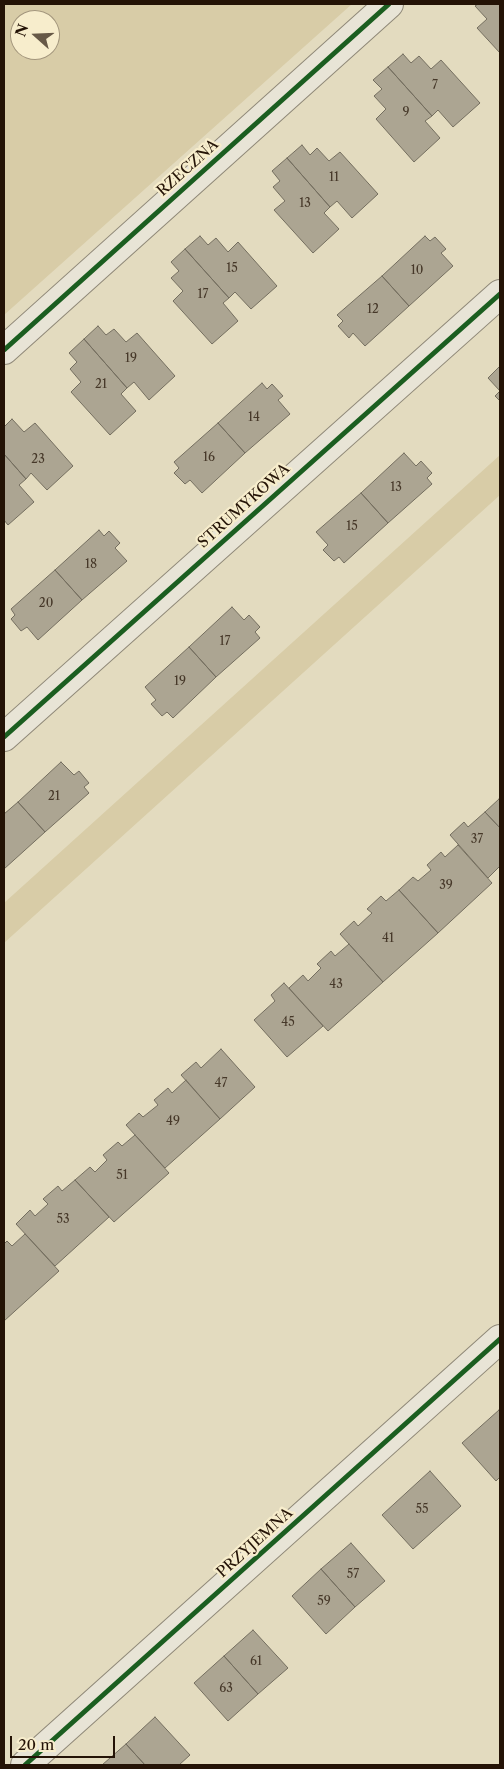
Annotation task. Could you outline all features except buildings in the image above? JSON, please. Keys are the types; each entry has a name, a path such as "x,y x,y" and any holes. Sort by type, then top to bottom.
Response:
{"street":[{"name":"RZECZNA","path":"4,350 390,4"},
{"name":"STRUMYKOWA","path":"4,737 500,294"},
{"name":"PRZYJEMNA","path":"26,1765 500,1339"}],"shaded area":[{"path":"5,4 352,4 4,315"},
{"path":"500,455 500,495 4,943 4,903"}],"cycle path":[{"path":"4,350 389,4"},
{"path":"4,737 500,294"},
{"path":"25,1765 500,1339"}]}
